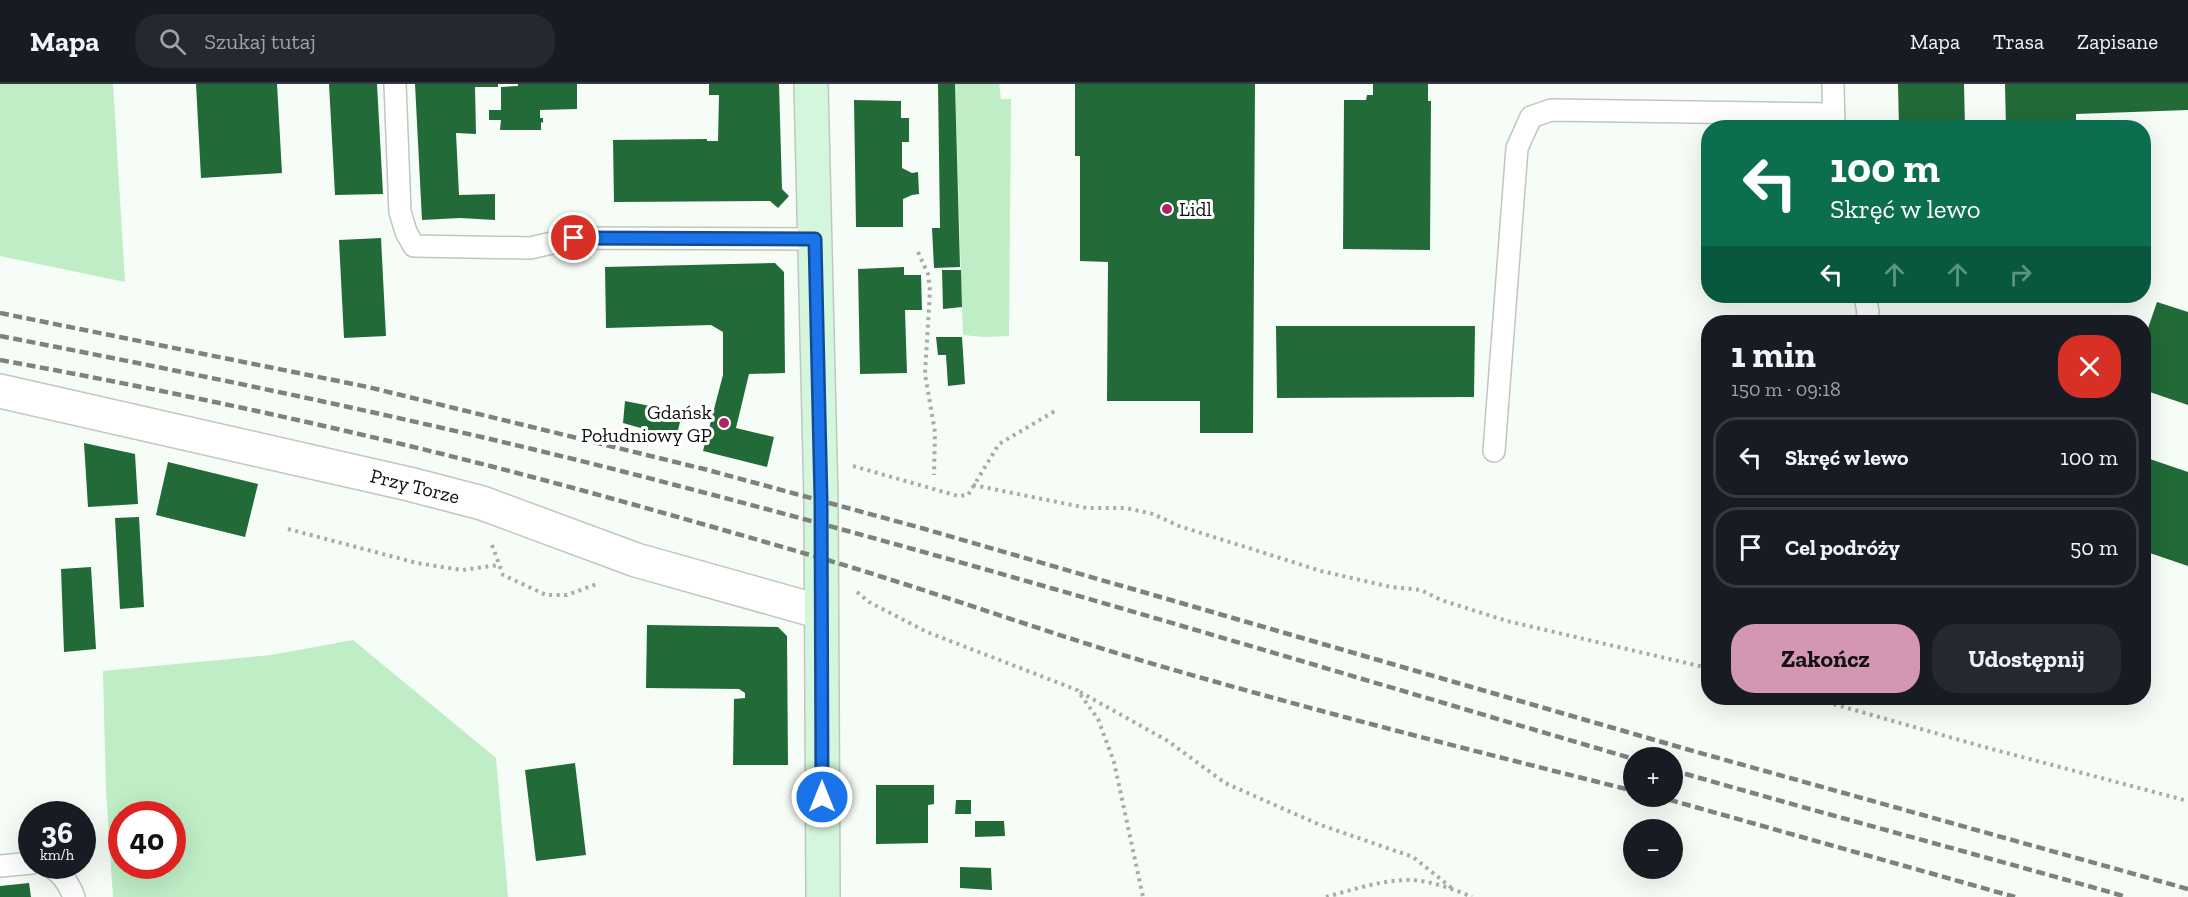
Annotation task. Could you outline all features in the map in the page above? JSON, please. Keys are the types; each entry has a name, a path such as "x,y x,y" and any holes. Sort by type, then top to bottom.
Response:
{"street":[{"path":"811,84 821,500 823,897"},
{"name":"Przy Torze","path":"0,390 409,484 482,503 636,560 820,612"}],"lane":[{"path":"395,84 400,212 414,246 530,248 574,238 815,239"},
{"path":"1833,84 1834,120"},
{"path":"1494,451 1517,148 1531,117 1551,110 1808,120"},
{"path":"0,867 18,865"},
{"path":"64,879 74,897"}],"path":[{"path":"918,252 928,274 930,291 925,374 935,432 934,475"},
{"path":"844,463 958,496 968,495 999,444 1055,411"},
{"path":"973,485 1088,508 1126,508 1153,514 1179,526 1321,571 1421,590 1441,600 1508,621 1701,666"},
{"path":"482,503 502,575 546,595 567,595 592,586 636,560"},
{"path":"288,529 417,563 462,570 499,565"},
{"path":"855,590 869,603 927,632 1077,690 1168,741 1225,783 1318,824 1413,857 1454,889"},
{"path":"1077,690 1098,719 1114,762 1143,897"},
{"path":"1837,705 2188,801"},
{"path":"1326,897 1375,885 1409,880 1454,889 1472,897"}],"green space":[{"path":"0,84 113,84 125,282 0,256"},
{"path":"955,84 999,84 1001,99 1011,99 1009,336 963,335"},
{"path":"353,640 496,758 508,897 113,897 112,879 186,879 186,801 108,801 108,821 103,671 271,655"}],"building":[{"path":"196,84 277,84 282,173 201,178"},
{"path":"329,84 377,84 383,194 335,195"},
{"path":"415,84 498,84 498,87 475,87 476,134 456,133 459,195 495,194 495,220 460,218 422,220"},
{"path":"518,84 577,84 577,109 540,110 540,118 543,118 541,130 500,130 501,120 489,120 489,110 501,110 501,87 518,86"},
{"path":"709,84 779,84 782,189 789,196 778,208 770,201 614,202 613,140 707,139 707,141 718,141 719,95 709,95"},
{"path":"938,84 955,84 960,267 934,268 932,228 940,228"},
{"name":"Lidl","path":"1075,84 1255,84 1253,433 1200,433 1200,401 1107,401 1108,262 1080,261 1080,156 1075,156"},
{"path":"1373,84 1428,84 1428,101 1431,101 1430,250 1343,249 1344,100 1366,100 1367,95 1373,95"},
{"path":"1898,84 1964,84 1965,120 1899,120"},
{"path":"2005,84 2188,84 2188,110 2076,114 2076,120 2006,120"},
{"path":"854,100 901,101 901,118 909,118 909,142 902,142 902,168 912,173 918,172 919,194 903,199 903,227 856,227"},
{"path":"381,238 386,336 344,338 339,240"},
{"path":"775,263 784,272 785,373 749,374 736,428 774,437 767,467 703,451 723,375 723,332 711,325 606,328 605,267"},
{"path":"904,267 904,275 921,275 922,310 905,310 907,373 860,374 858,269"},
{"path":"942,270 961,270 962,307 943,309"},
{"path":"2157,302 2188,312 2188,405 2151,392 2151,320"},
{"path":"1276,326 1475,326 1474,397 1277,398"},
{"path":"936,337 962,337 965,384 948,386 946,355 938,355"},
{"path":"625,401 650,406 649,409 681,418 676,438 623,423"},
{"path":"84,443 135,454 138,504 88,507"},
{"path":"2151,459 2188,472 2188,566 2151,553"},
{"path":"168,462 258,484 245,537 156,515"},
{"path":"139,517 144,607 120,609 115,518"},
{"path":"91,567 96,649 64,652 61,569"},
{"path":"647,625 778,627 787,636 788,765 733,765 734,699 745,698 745,693 739,689 646,688"},
{"path":"575,763 586,855 536,861 525,770"},
{"path":"876,785 934,785 934,804 928,805 928,843 876,844"},
{"path":"956,800 971,800 971,814 955,814"},
{"path":"975,821 1004,821 1005,836 975,837"},
{"path":"960,867 991,868 992,890 960,888"},
{"path":"29,883 31,897 0,897 0,886"}],"railway":[{"path":"0,313 368,387 704,469 925,529 1686,749 2188,889"},
{"path":"0,336 341,405 595,464 1038,584 1623,756"},
{"path":"0,360 148,388 443,454 646,508 817,557 1093,646 1258,694 1623,788"},
{"path":"1683,773 2127,897"},
{"path":"1683,804 2015,897"}],"place":[{"name":"Lidl","path":"1167,209"},
{"name":"Gdańsk Południowy GP","path":"724,423"}],"route":[{"path":"574,238 815,239 821,500 822,797"}]}
